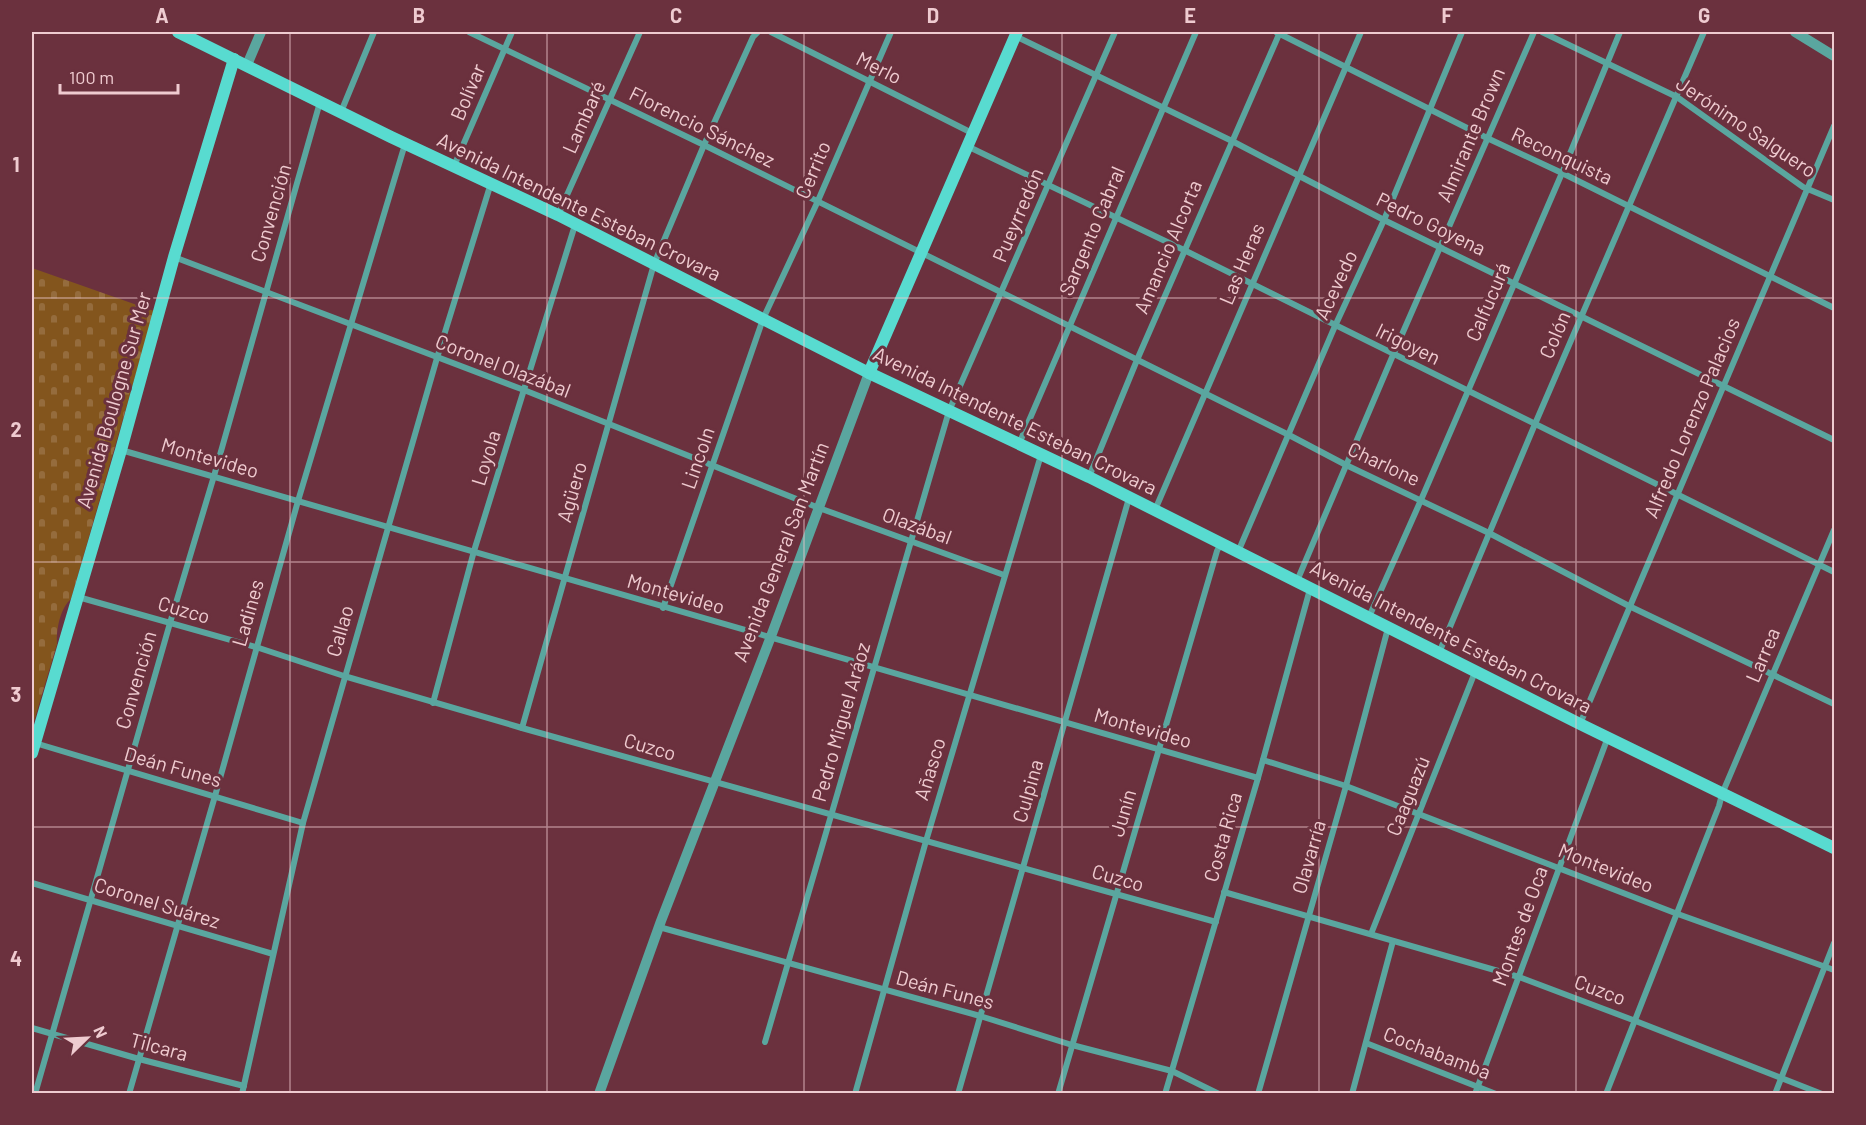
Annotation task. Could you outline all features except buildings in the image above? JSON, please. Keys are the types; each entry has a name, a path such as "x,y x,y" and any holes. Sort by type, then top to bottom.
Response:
{"main road":[{"name":"Avenida Intendente Esteban Crovara","path":"178,32 558,215 869,373 1089,477 1580,724 1834,848"},
{"name":"Avenida General San Martín","path":"869,373 1016,34"},
{"name":"Avenida Boulogne Sur Mer","path":"32,746 78,597 174,257 234,59"}],"street":[{"path":"247,65 261,32"},
{"path":"341,112 374,32"},
{"name":"Florencio Sánchez","path":"469,32 610,99 920,253"},
{"name":"Bolívar","path":"454,166 512,32"},
{"name":"Lambaré","path":"558,215 640,32"},
{"name":"Agüero","path":"522,728 654,264 704,146 753,37 758,32"},
{"name":"Merlo","path":"771,32 972,133"},
{"name":"Cerrito","path":"763,320 817,203 891,32"},
{"name":"Pueyrredón","path":"949,411 1115,32"},
{"name":"Sargento Cabral","path":"1019,444 1196,32"},
{"name":"Reconquista","path":"1278,32 1487,138 1834,308"},
{"name":"Amancio Alcorta","path":"1089,477 1278,32"},
{"name":"Las Heras","path":"1155,510 1361,32"},
{"name":"Acevedo","path":"1238,552 1335,326 1384,220 1462,32"},
{"name":"Almirante Brown","path":"1297,582 1534,32"},
{"name":"Jerónimo Salguero","path":"1542,32 1677,97 1807,190 1834,200"},
{"name":"Calfucurá","path":"1369,617 1562,173 1620,32"},
{"name":"Colón","path":"1439,653 1704,32"},
{"path":"1795,32 1834,56"},
{"name":"Pedro Goyena","path":"1016,34 1096,76 1232,141 1384,220 1834,440"},
{"name":"Convención","path":"35,1094 320,102"},
{"name":"Alfredo Lorenzo Palacios","path":"1580,724 1834,126"},
{"name":"Ladines","path":"129,1094 298,501 405,143"},
{"name":"Irigoyen","path":"967,146 1186,251 1834,572"},
{"name":"Callao","path":"242,1094 303,823 437,358 491,183"},
{"name":"Loyola","path":"433,703 474,551 575,225"},
{"name":"Charlone","path":"920,253 1346,465 1489,533 1629,606 1834,704"},
{"name":"Coronel Olazábal","path":"174,257 524,390 609,426 819,508"},
{"name":"Lincoln","path":"663,608 763,320"},
{"name":"Avenida General San Martín","path":"599,1094 659,927 869,373"},
{"name":"Pedro Miguel Aráoz","path":"765,1042 949,411"},
{"name":"Montevideo","path":"121,450 1258,778"},
{"name":"Añasco","path":"855,1094 926,841 1041,455"},
{"name":"Culpina","path":"958,1094 1129,498"},
{"name":"Olazábal","path":"819,508 1004,575"},
{"name":"Larrea","path":"1606,1094 1722,794 1834,530"},
{"name":"Junín","path":"1058,1094 1221,543"},
{"name":"Costa Rica","path":"1165,1094 1258,778 1310,589"},
{"name":"Cuzco","path":"78,597 256,647 433,703 1216,922"},
{"name":"Olavarría","path":"1258,1094 1346,786 1388,628"},
{"name":"Caaguazú","path":"1371,934 1475,671"},
{"name":"Montes de Oca","path":"1475,1094 1608,737"},
{"name":"Deán Funes","path":"32,746 215,796 303,823"},
{"name":"Montevideo","path":"1263,760 1346,786 1675,913 1834,970"},
{"name":"Coronel Suárez","path":"32,883 273,954"},
{"name":"Cuzco","path":"1224,892 1519,977 1822,1094"},
{"name":"Deán Funes","path":"659,927 980,1016 1072,1045 1172,1071 1219,1094"},
{"path":"1352,1094 1393,940"},
{"path":"1775,1094 1834,943"},
{"name":"Tilcara","path":"32,1028 244,1086"},
{"name":"Cochabamba","path":"1366,1043 1496,1094"}],"green space":[{"path":"32,268 154,311 71,599 64,608 60,620 57,644 32,728"}]}
